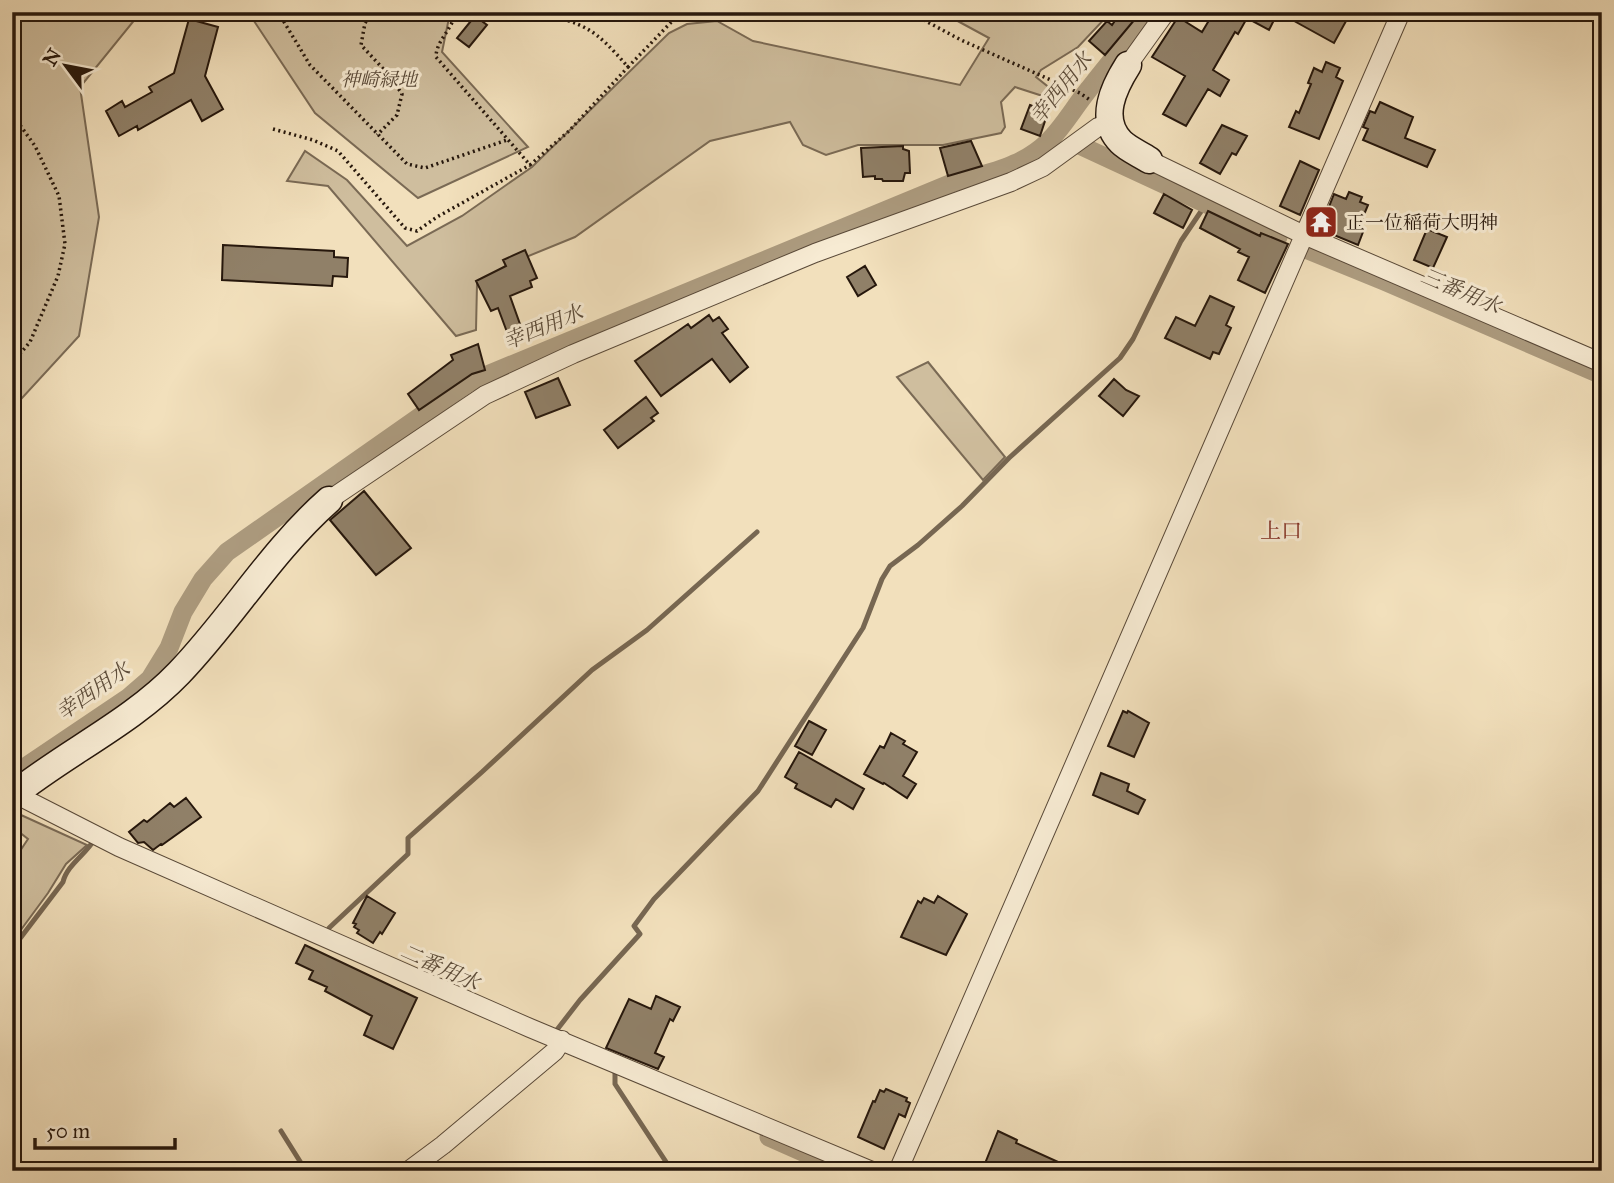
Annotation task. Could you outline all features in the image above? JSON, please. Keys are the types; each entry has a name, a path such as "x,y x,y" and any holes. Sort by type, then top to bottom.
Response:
{"street":[{"path":"1166,12 1128,65 1112,95 1111,123 1121,142 1149,160 1304,235 1602,363"},
{"path":"898,1171 1401,12"},
{"path":"872,1171 530,1028 132,853 13,795 153,697 209,638 291,536 328,500 485,395 573,354 815,253 1011,182 1043,167 1098,127 1111,123"},
{"path":"408,1171 555,1051 562,1040"}],"path":[{"path":"278,12 310,65 407,164 425,168 508,140"},
{"path":"372,12 365,23 362,45 402,94 397,116 377,135"},
{"path":"455,12 452,25 437,46 436,57 530,164"},
{"path":"536,12 587,27 602,38 628,67"},
{"path":"273,129 313,140 338,151 405,228 417,231 530,164 569,131 681,12"},
{"path":"909,12 961,40 1080,93 1087,99"},
{"path":"12,118 35,146 58,196 65,244 58,276 30,342 12,363"}],"green space":[{"path":"12,12 145,12 136,18 80,87 99,217 79,336 12,409"},
{"name":"神崎緑地","path":"248,12 446,12 449,18 442,52 528,147 418,198 315,113"},
{"path":"941,12 1111,12 1078,47 1041,70 1036,77 1056,93 1052,99 1015,87 1001,102 1005,127 1001,133 943,145 858,145 826,155 803,145 790,122 710,141 575,237 509,264 477,284 476,330 456,336 328,186 287,181 305,151 347,180 407,246 462,216 532,167 669,33 687,24 717,21 753,41 960,85 989,38"},
{"path":"928,362 1005,457 983,480 897,377"},
{"path":"21,815 87,845 66,864 12,942 12,863 28,839 14,828"}],"building":[{"path":"1121,12 1141,12 1105,55 1089,41 1107,21 1112,25"},
{"path":"1214,12 1278,12 1269,30 1247,18 1238,34 1235,32 1213,70 1229,80 1220,96 1208,89 1186,126 1163,114 1185,76 1152,57 1178,17 1202,32"},
{"path":"1278,12 1351,12 1334,43"},
{"path":"475,16 487,25 469,47 457,38"},
{"path":"189,19 218,27 205,76 223,109 202,121 191,100 138,130 137,126 119,136 106,111 122,101 125,107 152,92 149,87 174,73"},
{"path":"1326,62 1340,68 1336,77 1343,81 1319,139 1289,127 1296,111 1299,113 1311,84 1308,83 1314,68 1322,72"},
{"path":"1380,102 1413,117 1405,138 1435,150 1427,167 1363,140 1368,129 1363,127 1370,111 1375,113"},
{"path":"1030,105 1048,112 1040,136 1021,129"},
{"path":"1222,125 1247,136 1236,155 1232,153 1220,174 1200,163"},
{"path":"971,141 982,166 948,176 940,148"},
{"path":"903,146 903,149 909,151 910,173 905,173 903,181 883,181 875,179 875,176 863,177 861,148"},
{"path":"1300,161 1319,170 1300,215 1280,206"},
{"path":"1349,192 1362,197 1360,202 1368,205 1358,229 1363,232 1358,245 1329,233 1335,221 1325,217 1334,194 1346,199"},
{"path":"1164,194 1192,210 1183,228 1154,213"},
{"path":"1208,211 1260,236 1261,233 1288,244 1265,293 1238,280 1249,257 1238,252 1240,249 1200,228"},
{"path":"1427,229 1447,237 1433,268 1414,260"},
{"path":"223,245 334,251 334,257 348,258 347,277 333,276 332,286 222,280"},
{"path":"525,250 537,278 530,281 532,287 510,296 521,327 507,332 498,308 491,311 476,281 506,266 503,260"},
{"path":"865,266 876,285 858,296 847,277"},
{"path":"1210,296 1234,307 1226,325 1231,328 1219,354 1213,352 1210,359 1165,338 1176,317 1195,326"},
{"path":"709,315 713,321 719,317 728,329 722,333 748,367 730,382 712,359 661,396 635,361 688,324 691,328"},
{"path":"478,344 485,370 472,374 419,410 408,394 453,360 451,355"},
{"path":"558,378 570,405 536,418 525,392"},
{"path":"1114,379 1126,390 1139,396 1123,416 1099,396"},
{"path":"646,397 658,413 651,418 654,421 618,448 604,430"},
{"path":"364,491 411,548 376,575 330,520"},
{"path":"1123,711 1149,723 1134,757 1108,746"},
{"path":"809,721 826,730 812,755 795,746"},
{"path":"891,733 917,752 903,776 916,784 907,798 864,774 880,746 884,748"},
{"path":"799,752 864,789 853,809 836,799 831,807 795,788 797,784 785,777"},
{"path":"1101,773 1129,784 1127,791 1145,800 1138,814 1093,795"},
{"path":"186,798 201,817 162,845 153,850 144,842 138,843 129,832 144,820 147,822 170,803 174,807"},
{"path":"367,896 395,913 373,943 357,933 359,930 353,923"},
{"path":"938,896 967,914 946,955 901,937 918,901 921,903 924,898 934,903"},
{"path":"305,945 417,998 393,1049 364,1035 372,1016 325,991 327,987 309,979 313,971 296,963"},
{"path":"656,996 680,1007 673,1021 670,1019 655,1053 664,1057 658,1069 606,1048 629,999 651,1009"},
{"path":"886,1089 907,1098 906,1101 910,1103 905,1117 899,1114 884,1149 858,1137 873,1101 875,1102 880,1090 884,1092"},
{"path":"998,1131 1017,1140 1016,1143 1078,1171 982,1171"}],"waterway":[{"name":"幸西用水","path":"12,776 128,698 150,679 169,648 183,612 203,579 227,552 468,383 952,183 999,170 1028,157 1057,132 1149,12"},
{"name":"三番用水","path":"1077,144 1278,237"},
{"path":"556,1031 580,1000 640,934 634,926 654,899 758,791 863,628 882,579 890,566 962,506 1009,458 1120,358 1133,339 1181,241 1206,204"},
{"name":"三番用水","path":"1303,248 1602,375"},
{"path":"329,928 408,854 408,838 592,670 647,630 757,532"},
{"path":"12,949 63,882 68,870 94,840"},
{"path":"615,1070 615,1084 672,1171"},
{"path":"281,1131 306,1171"},
{"name":"二番用水","path":"769,1137 846,1171"}],"place":[{"name":"正一位稲荷大明神","path":"1321,222"}],"district":[{"name":"上口","path":"1281,531"}]}
